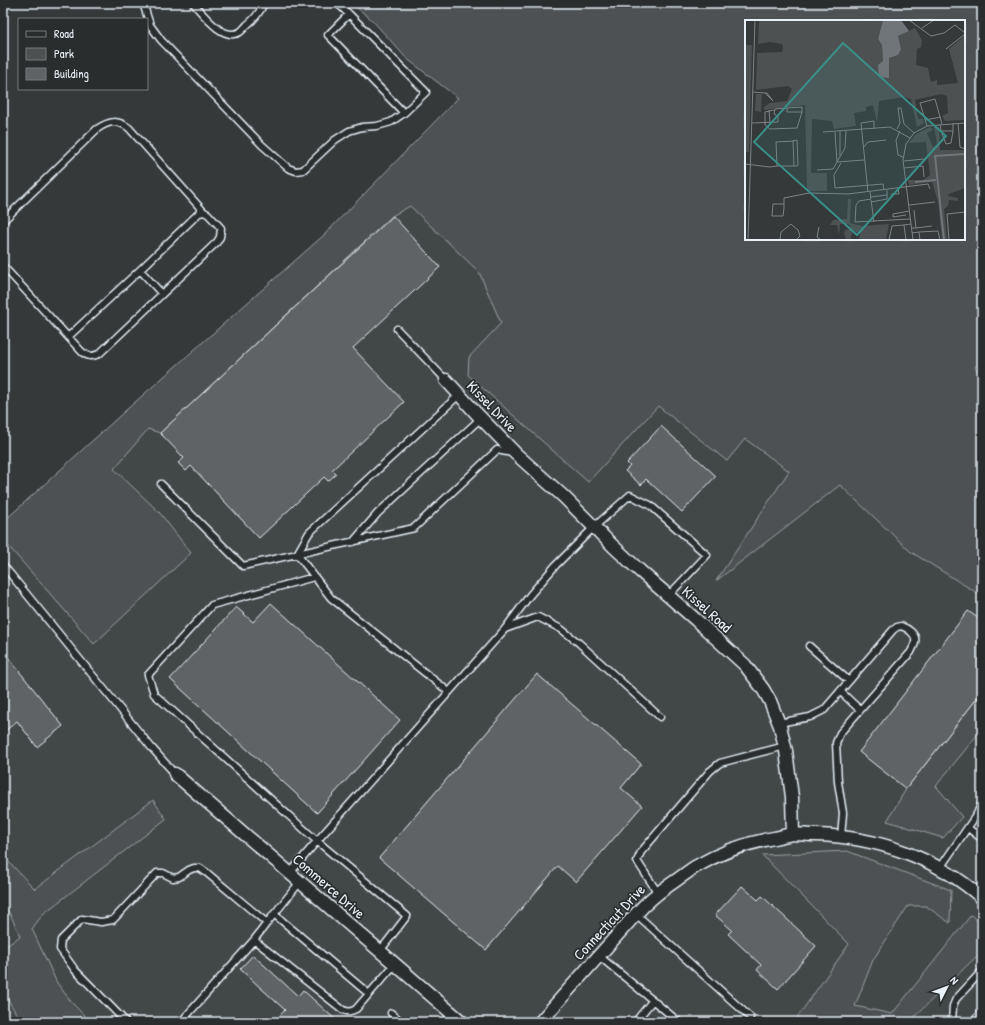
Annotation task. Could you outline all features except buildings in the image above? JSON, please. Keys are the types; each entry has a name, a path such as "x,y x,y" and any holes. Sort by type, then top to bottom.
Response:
{"street":[{"name":"Kissel Drive","path":"446,380 516,454"},
{"name":"Kissel Road","path":"516,454 564,497 613,546 744,665 763,689 770,701 779,724 785,746 792,797 793,834"},
{"name":"Commerce Drive","path":"175,774 461,1022"},
{"name":"Connecticut Drive","path":"540,1022 636,914 658,893 696,867 725,852 758,841 793,834 841,837 879,844 905,852 940,868 958,879 982,898"}],"lane":[{"path":"144,3 148,18"},
{"path":"193,3 220,31 229,34 239,33 253,21 260,13 264,3"},
{"path":"148,19 150,25 161,40 262,145 288,168 296,171 303,170 335,140 349,131 391,122 404,113 426,92 337,3"},
{"path":"349,14 328,35 404,113"},
{"path":"3,221 97,129 110,122 116,122 124,124 129,128 204,212 208,214 221,228 220,237 217,242 99,354 93,356 88,356 82,352 3,266"},
{"path":"68,337 199,213 204,212"},
{"path":"140,270 162,294"},
{"path":"397,329 446,380"},
{"path":"297,554 309,533 459,394"},
{"path":"353,542 378,513 481,418"},
{"path":"161,484 243,566 414,528 497,450 516,454"},
{"path":"290,873 505,629 530,595 556,565 594,527 630,495 650,505 707,555 668,596"},
{"path":"297,554 331,598 449,692"},
{"path":"3,565 150,747 175,774"},
{"path":"314,577 212,605 148,675 154,694 317,841 407,916 380,951"},
{"path":"505,629 538,617 561,629 579,643 660,717"},
{"path":"779,724 810,717 824,710 897,627 901,626 907,628 914,636 916,642 911,652 850,720 840,733 836,743 838,782 842,813 841,837"},
{"path":"809,646 849,681"},
{"path":"840,691 860,710"},
{"path":"658,893 638,861 641,852 710,771 720,763 785,746"},
{"path":"940,868 977,814 982,802"},
{"path":"968,828 982,839"},
{"path":"126,1022 74,970 60,949 60,940 82,919 101,922 113,920 157,874 163,873 173,878 179,877 194,868 200,868 267,923"},
{"path":"181,1022 254,940 300,882"},
{"path":"274,914 369,994"},
{"path":"636,914 750,1017"},
{"path":"254,940 343,1010 348,1012 353,1011 395,964"},
{"path":"599,956 679,1022"},
{"path":"952,1022 953,1006 956,999 982,972"},
{"path":"634,1022 653,1000"},
{"path":"391,1013 402,1022"}],"shaded area":[{"path":"460,121 982,549 982,1022 3,1022 3,524"}],"green space":[{"path":"351,3 982,3 982,359 975,367 982,377 982,596 911,552 840,485 716,581 789,471 745,439 727,461 658,406 588,482 468,375 469,357 501,323 479,272 410,206 392,216 160,433 148,429 114,469 159,512 191,553 94,644 3,540 3,522 125,411 324,235 458,98 406,58 372,20"},
{"path":"982,692 982,729 936,786 962,817 943,838 887,821 906,789"},
{"path":"153,800 166,819 43,914 32,929 57,983 73,1004 91,1022 21,1022 3,991 3,949 20,936 11,916 3,905 3,856 35,889"},
{"path":"847,851 951,890 950,923 926,906 908,906 873,960 855,1006 892,1014 971,915 982,925 982,951 909,1022 794,1022 849,944 762,855"}]}
